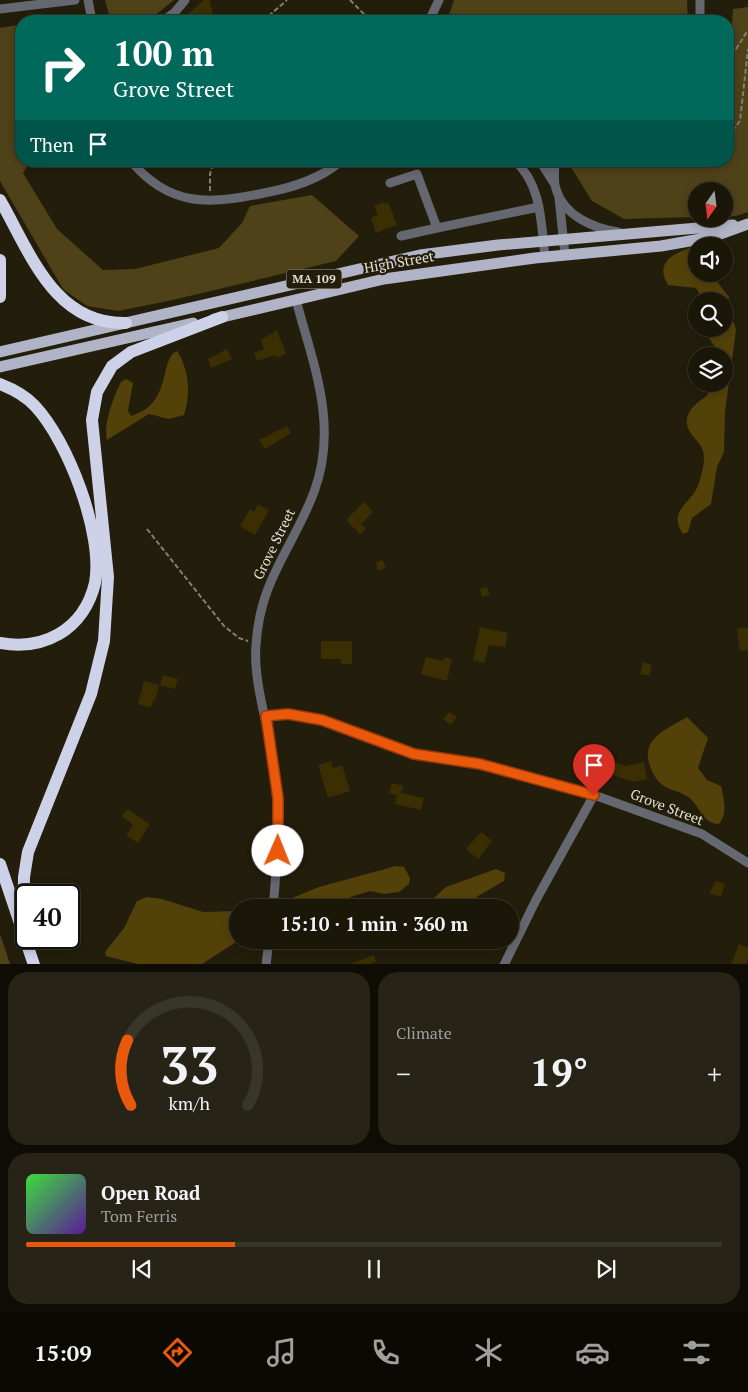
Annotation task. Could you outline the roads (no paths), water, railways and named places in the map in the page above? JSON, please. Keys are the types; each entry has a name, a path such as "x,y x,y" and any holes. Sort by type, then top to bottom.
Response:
{"highway":[{"path":"0,200 46,281 60,299 71,308 91,318 126,323"},
{"path":"0,260 0,297"},
{"path":"24,884 28,852 91,694 106,632 108,572 92,420 97,392 112,366 131,352 222,317"},
{"path":"0,384 20,394 34,406 49,424 64,451 77,480 87,513 94,546 96,570 89,600 76,620 66,630 36,644 19,646 0,643"},
{"path":"0,864 15,908"},
{"path":"29,949 34,964"}],"main road":[{"name":"High Street","path":"0,352 402,258 543,240 748,224"},
{"name":"High Street","path":"0,367 393,277 545,257 674,244 712,237 748,224"}],"street":[{"path":"6,6 75,0"},
{"path":"88,0 91,15"},
{"path":"171,15 180,8 185,0"},
{"path":"431,15 439,0"},
{"path":"700,0 700,15"},
{"path":"137,167 148,179 169,191 194,200 210,202 235,199 296,185 332,167"},
{"path":"522,167 533,186 539,208 545,257"},
{"path":"543,167 569,209 588,224 607,230 633,233"},
{"path":"555,167 556,189 560,203 565,255"},
{"path":"390,183 417,174 437,228"},
{"path":"401,236 539,208"},
{"name":"Grove Street","path":"296,300 323,398 324,432 320,466 314,493 267,588 256,641 256,668 266,716 288,714 322,720 414,754 480,764 594,795 702,834 748,863"},
{"path":"266,716 278,813 273,899"},
{"path":"504,964 536,900 594,795"},
{"path":"266,964 268,949"}]}
